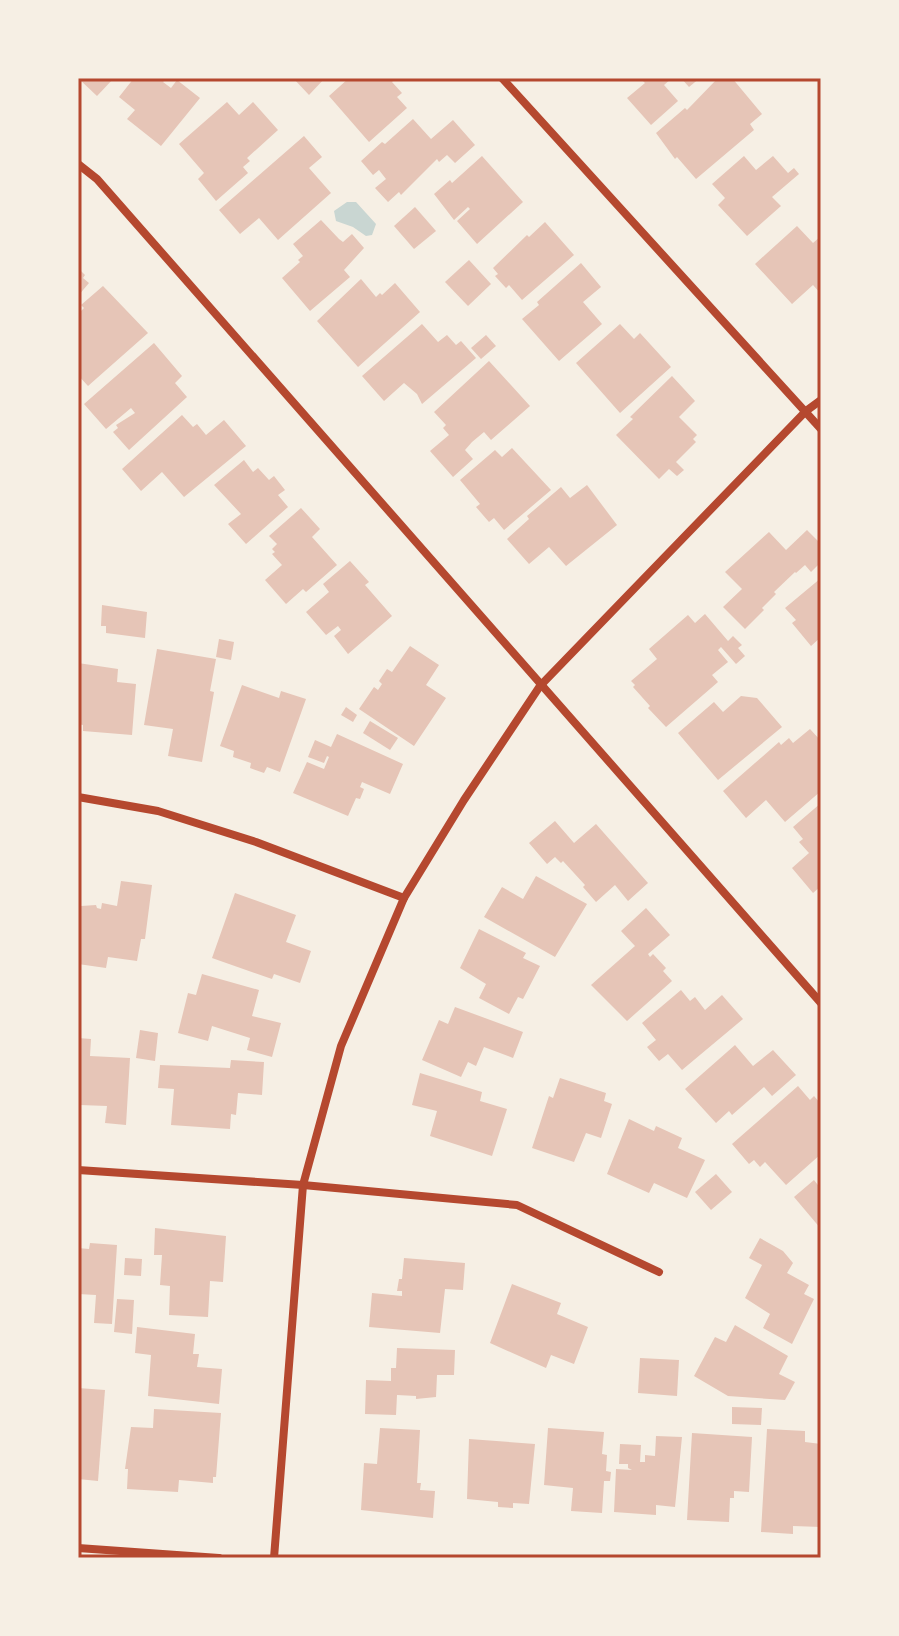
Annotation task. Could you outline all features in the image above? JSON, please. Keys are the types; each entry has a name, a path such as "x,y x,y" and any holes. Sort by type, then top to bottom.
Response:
{"street":[{"path":"502,78 821,429"},
{"path":"78,164 97,179 821,1003"},
{"path":"274,1558 303,1185 341,1046 404,898 464,800 540,686 806,411 821,400"},
{"path":"78,797 172,815 256,842 404,898"},
{"path":"78,1170 303,1185 517,1205 659,1272"},
{"path":"78,1548 219,1558"}],"shaded area":[{"path":"347,202 356,202 376,224 372,235 366,236 336,221 334,211"}],"building":[{"path":"78,78 114,78 97,96"},
{"path":"134,78 167,78 163,82 171,88 177,80 200,98 161,146 127,119 135,110 119,97"},
{"path":"293,78 325,78 309,95"},
{"path":"349,78 396,78 392,82 402,93 397,97 407,108 369,142 329,96"},
{"path":"640,78 672,78 664,85 678,101 651,125 627,98 645,83"},
{"path":"681,78 700,78 689,87"},
{"path":"718,78 732,78 762,114 750,124 754,130 696,179 677,157 675,159 656,133 685,108 687,110"},
{"path":"227,102 239,115 253,102 278,130 247,158 250,161 243,167 248,173 216,201 198,179 204,173 179,144"},
{"path":"413,119 431,139 453,120 475,145 455,163 447,155 439,162 437,159 401,195 399,192 388,202 375,188 386,179 379,170 373,175 361,161"},
{"path":"304,136 322,157 309,168 331,193 278,240 259,218 240,234 219,210"},
{"path":"482,156 523,202 477,244 457,221 470,209 468,207 454,220 434,194 450,180 452,183"},
{"path":"744,156 756,170 773,156 788,173 794,168 799,174 772,197 781,206 747,236 718,205 725,198 712,184"},
{"path":"415,207 436,231 414,249 394,226"},
{"path":"321,220 343,242 352,234 364,248 344,270 350,277 310,311 282,278 303,256 293,244"},
{"path":"545,222 574,255 522,300 509,285 506,288 495,276 498,274 493,268"},
{"path":"797,226 813,243 821,236 821,294 813,285 792,304 755,264"},
{"path":"469,260 491,284 468,306 445,282"},
{"path":"581,263 601,287 583,302 602,324 559,361 522,319"},
{"path":"81,271 89,283 78,296 78,275"},
{"path":"361,279 376,297 395,283 420,312 358,367 317,321"},
{"path":"103,286 148,333 88,386 78,375 78,314 84,308 81,305"},
{"path":"422,324 438,342 447,335 456,345 461,341 476,358 422,404 417,394 404,383 384,401 362,376"},
{"path":"620,324 634,339 640,333 671,367 620,413 576,363"},
{"path":"486,335 496,346 481,359 471,348"},
{"path":"154,343 182,376 175,383 187,397 129,450 113,432 118,428 116,425 135,413 131,408 106,429 84,404"},
{"path":"489,361 530,406 491,440 484,432 472,442 465,450 473,459 453,477 430,451 449,435 443,428 446,425 434,412"},
{"path":"672,376 695,401 679,417 697,435 693,439 696,442 676,462 684,470 677,476 669,469 659,479 616,435"},
{"path":"182,415 193,427 197,424 206,435 224,420 246,446 184,497 162,472 141,491 122,469"},
{"path":"512,448 551,490 504,530 494,518 489,522 476,507 480,504 460,480 495,450 502,457"},
{"path":"244,460 253,472 258,468 269,480 274,476 285,490 278,495 288,507 246,544 228,524 241,514 214,485"},
{"path":"587,485 617,525 566,566 549,547 529,564 507,539 529,519 527,516 561,487 570,498"},
{"path":"301,508 320,529 312,537 337,565 306,592 303,589 286,604 265,580 282,565 272,554 277,544 269,536"},
{"path":"807,530 821,544 821,562 811,572 805,565 795,572 774,592 776,594 762,608 764,610 745,629 723,607 742,589 725,572 769,532 786,550"},
{"path":"350,561 369,582 365,585 392,616 348,654 334,636 341,630 338,626 326,635 306,612 329,592 323,584"},
{"path":"821,578 821,637 811,646 792,623 796,620 785,608"},
{"path":"102,605 147,612 145,638 106,633 106,626 101,626"},
{"path":"705,614 728,641 733,636 742,645 738,648 745,656 736,664 721,647 718,650 728,662 712,675 718,682 666,727 648,708 650,706 631,681 657,659 649,649 688,615 695,623"},
{"path":"219,639 234,642 231,660 216,657"},
{"path":"410,646 439,665 426,685 446,698 414,746 359,709 374,687 378,690 382,684 379,681 387,669 392,672"},
{"path":"157,649 216,659 210,691 214,692 202,762 168,756 173,729 144,725"},
{"path":"78,663 118,669 117,682 136,684 132,735 83,731 83,725 78,724"},
{"path":"242,685 279,698 281,691 306,699 280,772 267,767 264,773 250,768 251,763 233,757 234,751 220,746"},
{"path":"741,696 757,698 782,727 718,780 678,733 714,702 723,712"},
{"path":"346,707 357,715 353,722 341,715"},
{"path":"370,721 398,738 390,750 363,733"},
{"path":"810,729 821,741 821,791 785,822 766,800 746,818 723,791 779,742 781,745 789,738 793,743"},
{"path":"337,734 403,764 390,794 362,782 360,787 364,789 360,799 356,798 348,816 293,793 307,762 324,769 329,757 324,763 308,757 315,740 331,747"},
{"path":"821,803 821,886 813,893 792,868 809,853 799,842 803,839 793,827"},
{"path":"555,821 574,843 596,824 648,883 628,901 615,885 596,902 563,861 561,863 555,857 547,864 529,843"},
{"path":"536,876 587,904 555,957 484,917 502,887 523,899"},
{"path":"121,881 152,885 145,939 141,939 137,961 108,957 106,968 78,964 81,906 96,905 101,909 102,903 117,906"},
{"path":"235,893 296,915 286,942 311,951 300,983 274,974 272,979 212,958"},
{"path":"646,908 670,935 648,954 650,957 653,954 666,968 663,971 672,981 627,1021 591,985 635,946 621,931"},
{"path":"479,929 526,953 523,958 540,966 523,999 518,997 509,1014 479,998 486,984 460,968"},
{"path":"202,974 259,990 252,1016 281,1023 272,1057 247,1050 250,1038 212,1026 208,1041 178,1033 188,993 196,995"},
{"path":"681,990 690,1001 695,997 705,1010 722,995 743,1019 682,1070 668,1054 659,1061 647,1047 656,1040 642,1023"},
{"path":"455,1007 523,1032 513,1058 484,1047 476,1066 468,1062 461,1077 422,1060 439,1020 448,1024"},
{"path":"140,1030 158,1033 155,1061 136,1058"},
{"path":"78,1038 91,1039 90,1056 130,1058 126,1125 105,1123 107,1106 80,1105"},
{"path":"735,1045 753,1066 773,1050 796,1075 772,1096 764,1087 732,1115 729,1111 716,1123 685,1089"},
{"path":"231,1060 264,1062 262,1095 238,1093 236,1115 231,1114 230,1129 171,1125 174,1089 158,1088 160,1065 230,1068"},
{"path":"420,1073 482,1092 480,1101 507,1109 492,1156 430,1136 437,1111 412,1105"},
{"path":"560,1078 606,1093 604,1101 612,1104 601,1138 586,1133 574,1162 532,1148 549,1096 553,1098"},
{"path":"798,1086 810,1100 814,1096 821,1104 821,1154 786,1185 765,1162 760,1167 754,1160 749,1164 732,1144"},
{"path":"629,1119 654,1131 656,1126 682,1138 678,1148 705,1160 687,1198 654,1183 649,1193 607,1174"},
{"path":"716,1174 732,1192 711,1210 695,1192"},
{"path":"814,1180 821,1189 821,1229 794,1197"},
{"path":"155,1228 226,1236 223,1282 210,1281 208,1317 169,1315 170,1286 160,1285 162,1255 154,1255"},
{"path":"760,1238 783,1251 793,1263 787,1273 809,1285 804,1294 814,1299 792,1344 763,1328 770,1314 745,1298 762,1265 749,1258"},
{"path":"90,1243 117,1245 112,1324 94,1323 96,1295 78,1294 78,1248 89,1249"},
{"path":"125,1258 142,1259 141,1276 124,1275"},
{"path":"404,1258 465,1263 463,1290 445,1289 440,1333 369,1327 372,1293 402,1296 402,1291 397,1291 399,1279 402,1279"},
{"path":"512,1284 561,1303 557,1314 588,1327 574,1364 551,1355 546,1368 490,1343"},
{"path":"117,1299 134,1300 132,1334 114,1332"},
{"path":"735,1325 788,1356 779,1374 795,1382 785,1400 728,1396 694,1376 715,1337 726,1342"},
{"path":"137,1327 195,1334 193,1354 199,1354 197,1367 222,1369 219,1404 148,1396 151,1355 135,1353"},
{"path":"397,1348 455,1350 454,1375 437,1375 436,1397 416,1399 416,1396 397,1395 396,1415 365,1414 366,1380 391,1381 391,1368 396,1368"},
{"path":"640,1358 679,1360 677,1396 638,1393"},
{"path":"78,1388 105,1390 98,1481 78,1479"},
{"path":"732,1407 762,1408 761,1425 732,1424"},
{"path":"154,1409 221,1413 213,1483 179,1480 178,1492 127,1489 128,1469 125,1469 131,1427 153,1428"},
{"path":"380,1428 420,1430 417,1483 421,1483 420,1490 435,1491 433,1518 361,1510 364,1463 377,1464"},
{"path":"548,1428 604,1432 602,1454 607,1455 606,1471 611,1472 610,1481 604,1481 602,1513 571,1511 573,1488 544,1485"},
{"path":"767,1429 805,1431 805,1442 821,1444 821,1527 793,1526 793,1534 761,1532"},
{"path":"692,1433 752,1437 749,1492 734,1491 734,1498 730,1498 729,1522 687,1520"},
{"path":"656,1436 682,1437 675,1507 656,1505 656,1515 614,1512 616,1469 632,1470 628,1464 619,1464 620,1444 641,1445 640,1462 645,1462 645,1455 655,1456"},
{"path":"469,1439 535,1444 529,1504 513,1503 513,1508 498,1507 498,1502 467,1499"}]}
